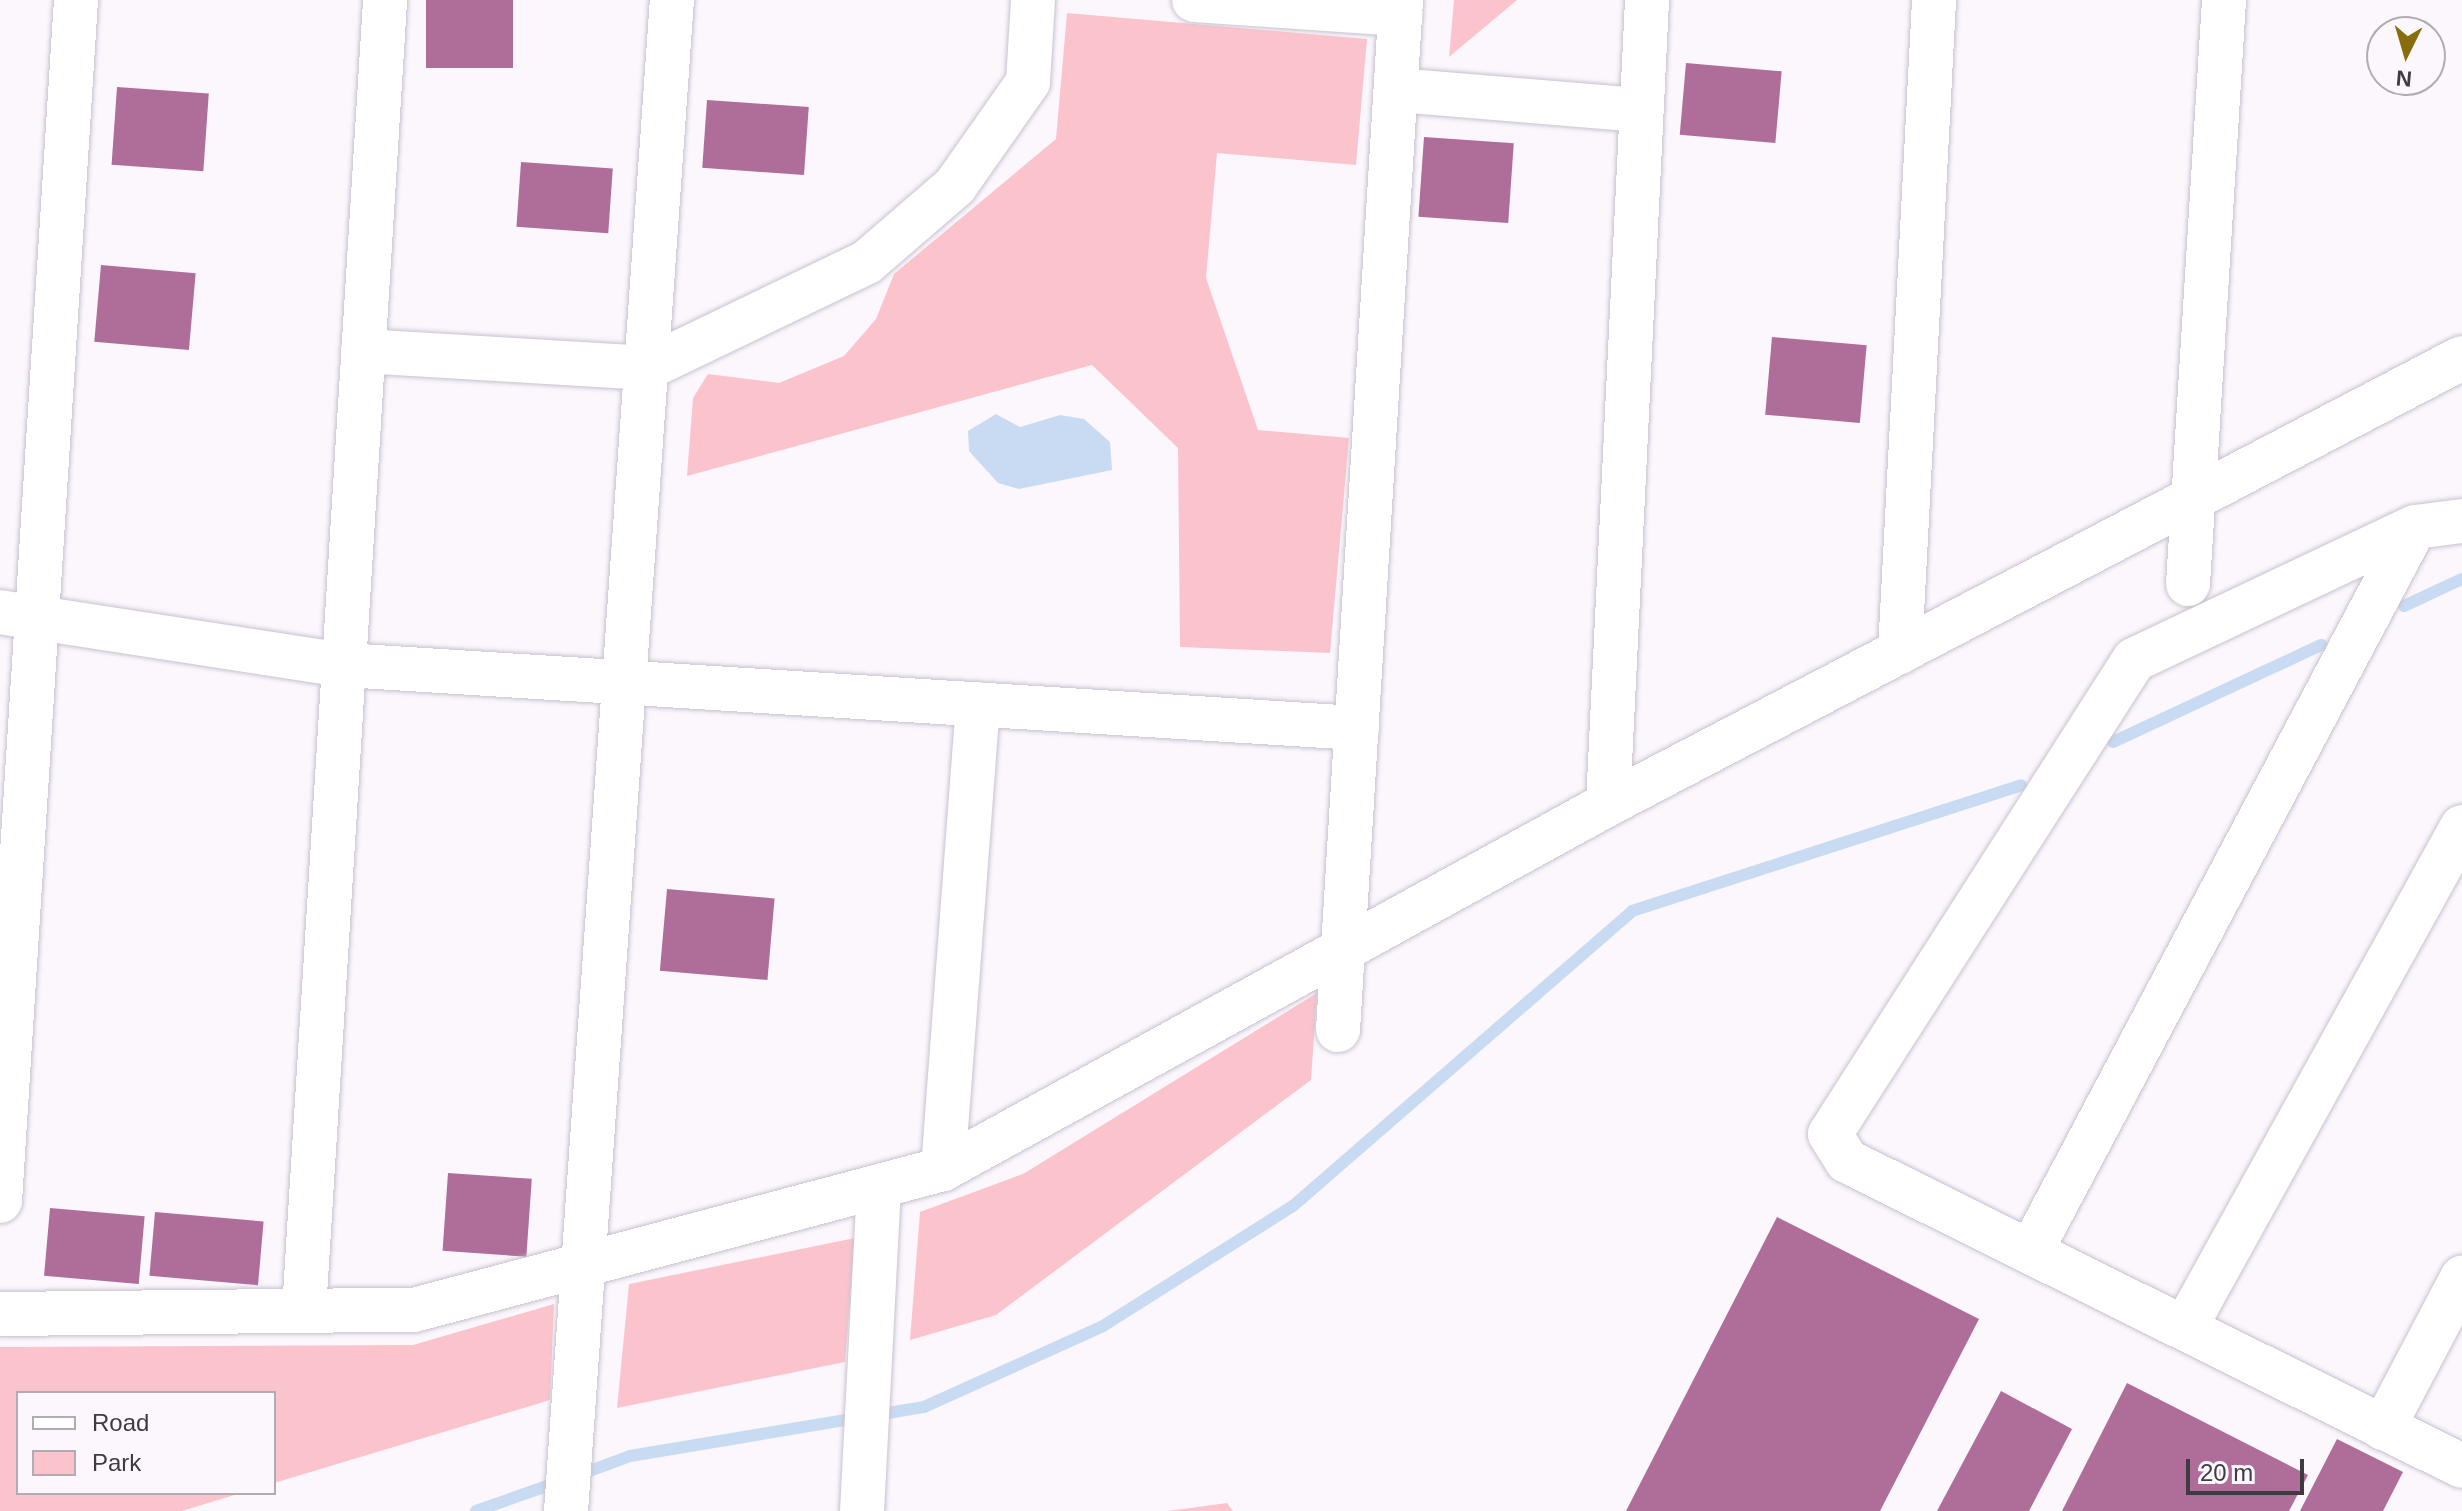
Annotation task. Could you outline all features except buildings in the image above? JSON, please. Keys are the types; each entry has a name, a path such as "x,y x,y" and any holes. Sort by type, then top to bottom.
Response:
{"street":[{"path":"0,1201 18,616 76,0"},
{"path":"304,1311 385,0"},
{"path":"566,1511 587,1268 672,0"},
{"path":"363,351 647,368 867,262 955,186 1028,82 1033,0"},
{"path":"1194,0 1401,7 1338,1030"},
{"path":"1608,804 1647,0"},
{"path":"1900,652 1934,0"},
{"path":"2188,584 2224,0"},
{"path":"1396,90 1640,110"},
{"path":"0,1314 414,1310 587,1268 943,1169 1608,804 2462,358"},
{"path":"2462,521 2415,527 2134,660 1830,1134 1847,1161 2187,1324 2383,1428 2462,1466"},
{"path":"2032,1249 2415,527"},
{"path":"18,616 344,665 1357,728"},
{"path":"943,1169 978,704"},
{"path":"2187,1324 2462,827"},
{"path":"862,1511 879,1187"},
{"path":"2383,1428 2462,1278"}],"green space":[{"path":"1454,0 1517,0 1449,57"},
{"path":"1067,13 1367,39 1356,165 1217,153 1206,278 1258,430 1349,438 1330,653 1180,647 1178,448 1092,365 687,476 693,398 708,374 779,383 844,356 876,319 894,274 1056,139"},
{"path":"1317,993 1311,1080 996,1315 910,1340 920,1212 1023,1174"},
{"path":"855,1238 845,1362 617,1408 629,1284"},
{"path":"554,1304 550,1400 276,1482 276,1391 16,1391 16,1495 234,1495 182,1511 0,1511 0,1347 413,1345"},
{"path":"1227,1503 1233,1511 1168,1511"}],"water":[{"path":"996,414 1020,427 1060,415 1084,419 1110,442 1112,470 1019,489 998,483 969,451 968,431"}],"waterway":[{"path":"2404,606 2462,579"},
{"path":"2113,742 2321,645"},
{"path":"876,1415 924,1407 1103,1326 1293,1206 1632,911 2021,785"},
{"path":"579,1475 630,1456 858,1418"},
{"path":"476,1511 561,1481"}]}
